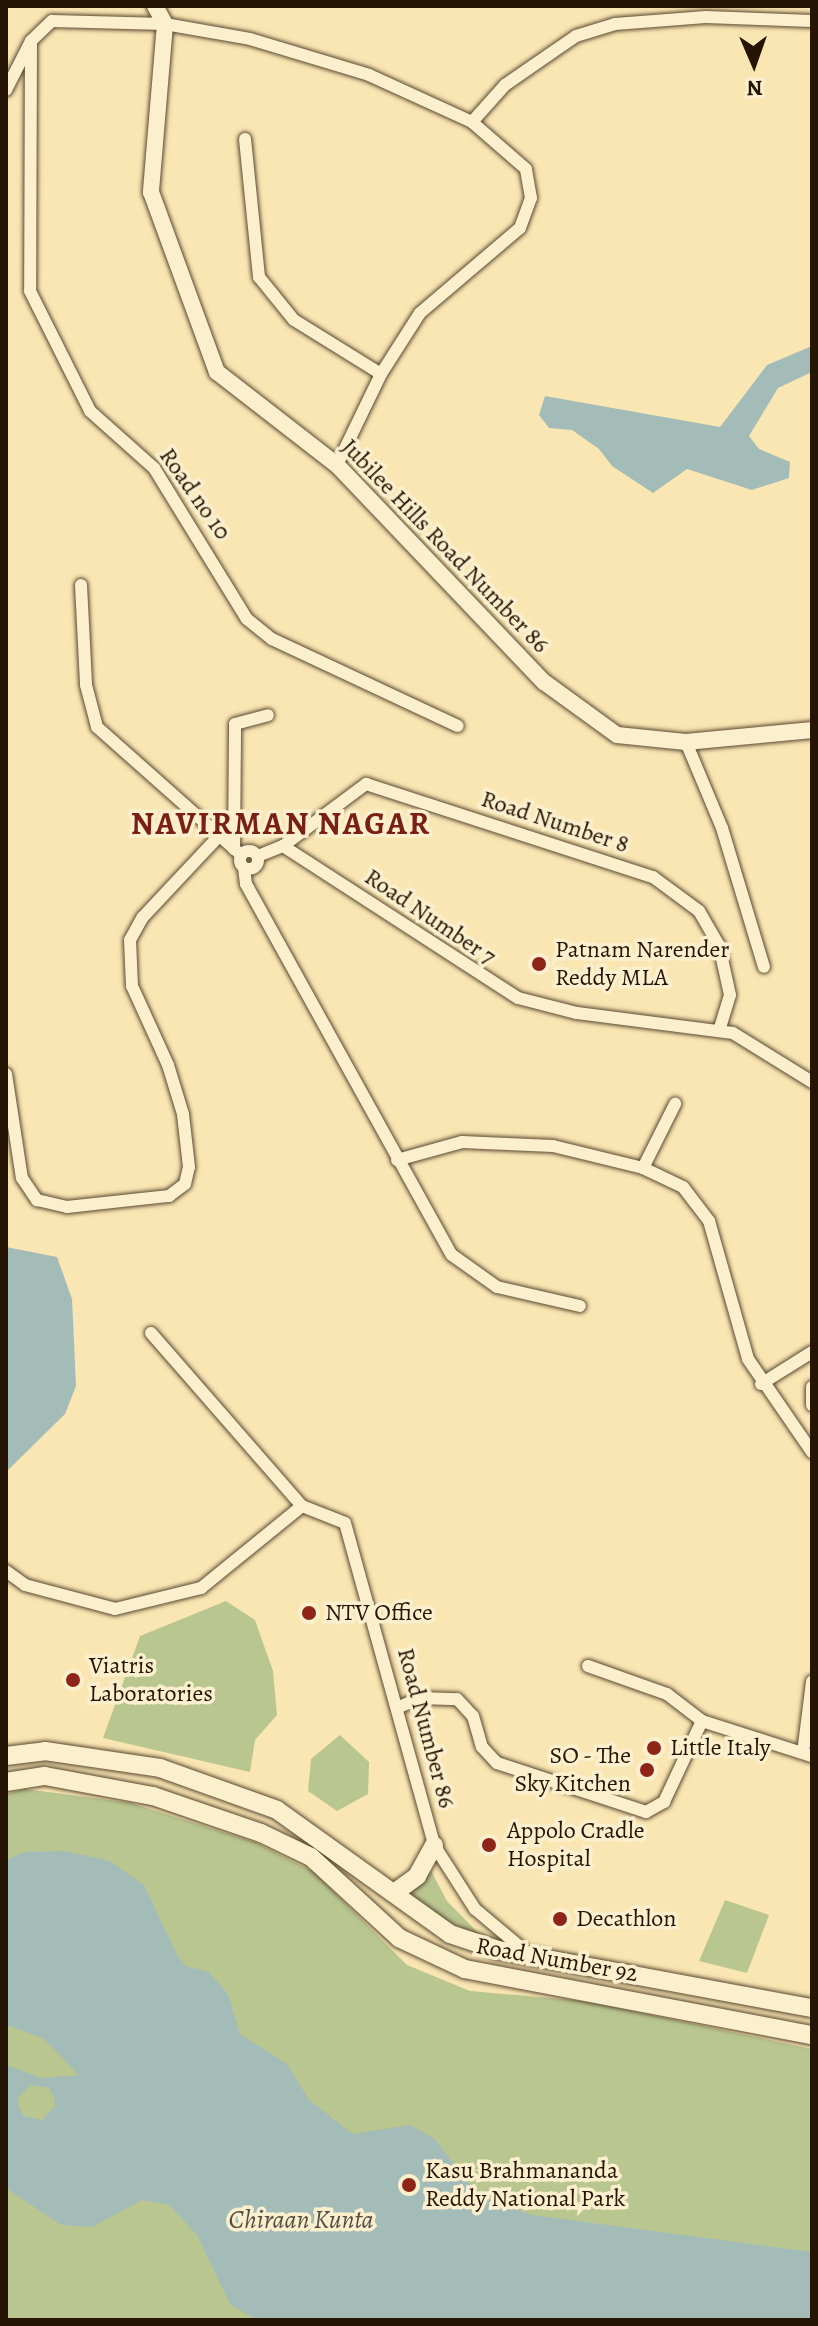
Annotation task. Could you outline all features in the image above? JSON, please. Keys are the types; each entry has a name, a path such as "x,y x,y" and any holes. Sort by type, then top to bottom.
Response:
{"main road":[{"name":"Road Number 92","path":"9,1753 45,1751 187,1775 277,1810 450,1934 531,1955 812,2008"},
{"name":"Road Number 92","path":"6,1782 45,1776 153,1796 261,1833 311,1857 399,1938 465,1969 812,2035"},
{"path":"394,1893 417,1876 434,1845"}],"street":[{"path":"155,6 165,24"},
{"path":"472,122 505,85 576,36 615,24 692,17 812,21"},
{"path":"6,90 31,41 52,21 165,24 250,39 369,75 472,122 526,169 531,198 520,228 420,313 381,374 337,465"},
{"name":"Jubilee Hills Road Number 86","path":"165,24 151,192 217,372 337,465 544,682 617,735 686,742 812,730"},
{"name":"Road no 10","path":"31,41 30,291 90,411 154,468 247,619 272,639 458,726"},
{"path":"245,139 259,277 294,320 381,374"},
{"path":"81,585 86,685 97,727 239,857"},
{"path":"268,715 235,724 239,857 246,884 438,1237 471,1274 497,1287 580,1306"},
{"path":"686,742 722,828 764,967"},
{"name":"Road Number 8","path":"283,846 366,784 653,877 699,911 719,945 730,995 719,1030"},
{"path":"6,1074 17,1145 30,1194 50,1205 169,1196 185,1184 189,1167 183,1114 168,1065 132,986 130,940 143,917 219,836"},
{"path":"239,857 248,850 258,856 283,846"},
{"name":"Road Number 7","path":"283,846 518,998 577,1013 719,1030 749,1039 812,1082"},
{"path":"643,1168 675,1104"},
{"path":"6,1135 17,1145"},
{"path":"397,1160 462,1142 553,1146 643,1168 699,1201 761,1384 812,1452"},
{"path":"6,1571 25,1585 115,1609 201,1588 302,1506 151,1333"},
{"path":"761,1384 812,1352"},
{"path":"812,1387 812,1405"},
{"name":"Road Number 86","path":"302,1506 345,1523 399,1707 434,1845 475,1909 531,1955"},
{"path":"588,1666 667,1694 702,1721 808,1755 812,1682"},
{"path":"399,1707 420,1698 457,1699 473,1716 482,1747 497,1763 646,1812 664,1802 702,1721"}],"green space":[{"path":"226,1601 255,1620 273,1671 277,1715 255,1740 250,1772 103,1738 140,1636"},
{"path":"340,1735 369,1762 368,1794 337,1811 308,1791 311,1759"},
{"name":"Kasu Brahmananda Reddy National Park","path":"25,1789 131,1803 254,1842 314,1872 407,1965 470,1991 585,2001 812,2049 812,2320 6,2320 6,1794"},
{"path":"431,1871 447,1901 483,1938 433,1914 410,1894"},
{"path":"725,1900 769,1915 747,1973 699,1961"}],"water":[{"path":"812,346 812,372 778,388 749,436 759,449 790,462 789,478 752,490 687,469 653,493 612,466 599,449 572,430 549,428 539,415 545,396 720,427 767,365"},
{"path":"6,1247 57,1257 72,1299 76,1386 65,1414 6,1472"},
{"name":"Chiraan Kunta","path":"65,1851 110,1861 144,1885 177,1955 186,1966 209,1972 228,1994 240,2034 287,2064 309,2100 353,2134 410,2125 435,2139 478,2196 532,2215 812,2252 812,2320 257,2320 230,2304 197,2235 169,2205 142,2200 92,2227 61,2225 6,2188 6,2065 42,2078 79,2075 43,2038 6,2025 6,1860 25,1852","holes":["31,2085 49,2088 55,2106 42,2120 24,2116 18,2098"]}],"place":[{"name":"Patnam Narender Reddy MLA","path":"539,964"},
{"name":"NTV Office","path":"309,1613"},
{"name":"Viatris Laboratories","path":"73,1680"},
{"name":"Little Italy","path":"654,1748"},
{"name":"SO - The Sky Kitchen","path":"647,1770"},
{"name":"Appolo Cradle Hospital","path":"489,1845"},
{"name":"Decathlon","path":"560,1919"},
{"name":"Kasu Brahmananda Reddy National Park","path":"409,2185"}],"district":[{"name":"NAVIRMAN NAGAR","path":"281,823"}]}
